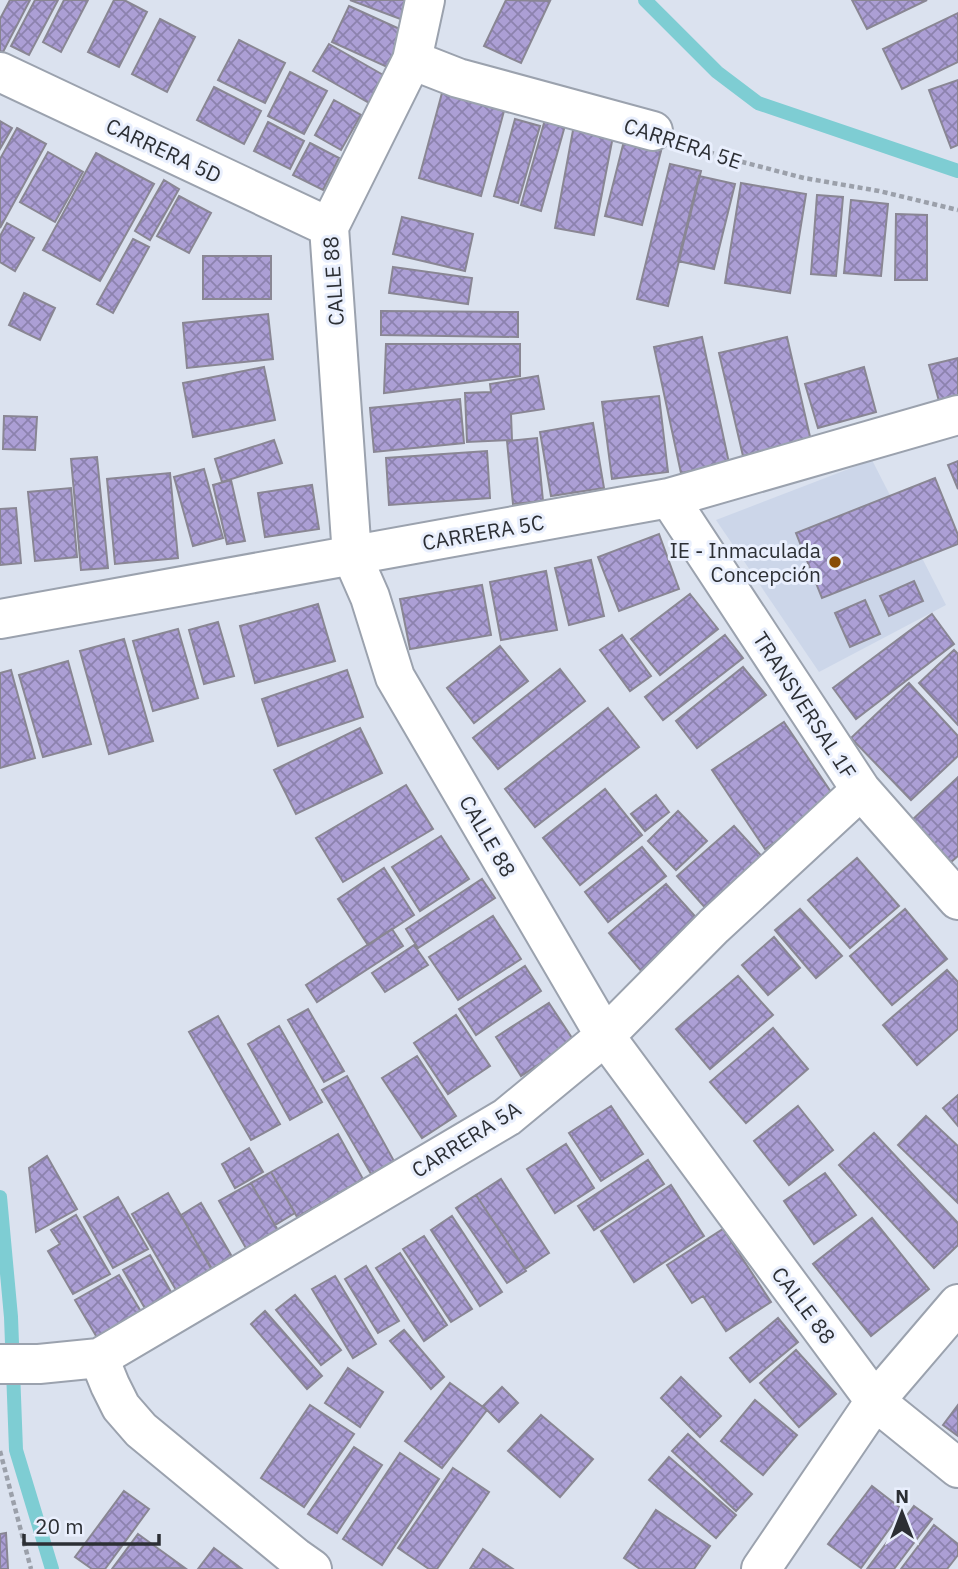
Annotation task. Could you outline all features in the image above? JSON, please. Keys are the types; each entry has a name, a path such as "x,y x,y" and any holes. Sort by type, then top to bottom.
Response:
{"street":[{"name":"CALLE 88","path":"425,0 412,60 329,227 352,556 370,597 395,677 605,1036 876,1401 958,1468"},
{"name":"CARRERA 5E","path":"412,60 458,78 653,131"},
{"name":"CARRERA 5D","path":"0,72 329,227"},
{"name":"CARRERA 5C","path":"0,619 669,498 958,415"},
{"name":"TRANSVERSAL 1F","path":"669,498 861,790 958,900"},
{"name":"CARRERA 5A","path":"0,1364 39,1364 99,1358 507,1117 605,1036 714,926 861,790"},
{"path":"761,1569 876,1401 958,1304"},
{"path":"99,1358 121,1407 141,1430 312,1569"}],"path":[{"name":"CARRERA 5E","path":"653,131 723,157 804,178 879,191 958,210"},
{"path":"0,1451 31,1569"}],"shaded area":[{"name":"IE - Inmaculada Concepción","path":"872,460 946,605 819,672 716,520"}],"building":[{"path":"10,0 30,0 3,52 0,51 0,19"},
{"path":"35,0 58,0 29,55 11,46"},
{"path":"64,0 88,0 61,52 43,42"},
{"path":"114,0 124,0 147,12 119,67 88,52"},
{"path":"350,0 411,0 403,20"},
{"path":"506,0 550,1 521,63 484,46"},
{"path":"852,0 927,0 867,29"},
{"path":"349,6 413,35 396,71 332,42"},
{"path":"958,13 958,62 902,89 883,49"},
{"path":"160,19 195,37 167,92 132,74"},
{"path":"239,40 285,63 265,103 218,80"},
{"path":"329,44 392,80 376,107 313,71"},
{"path":"290,72 327,91 304,134 268,116"},
{"path":"958,80 958,145 951,148 929,90"},
{"path":"214,87 261,111 244,144 197,120"},
{"path":"442,93 504,111 481,196 419,178"},
{"path":"334,100 361,115 341,150 315,135"},
{"path":"546,116 566,122 541,211 521,205"},
{"path":"515,119 540,126 518,203 494,196"},
{"path":"0,121 12,128 0,149"},
{"path":"268,122 304,141 290,169 254,151"},
{"path":"574,125 614,131 594,235 555,228"},
{"path":"17,128 46,144 0,228 0,159"},
{"path":"624,141 661,151 642,225 605,216"},
{"path":"310,143 339,158 323,190 293,175"},
{"path":"48,152 83,172 55,222 20,202"},
{"path":"96,153 154,184 100,281 43,250"},
{"path":"670,164 701,171 668,306 637,299"},
{"path":"699,176 735,184 714,269 678,261"},
{"path":"164,180 179,189 150,240 135,231"},
{"path":"741,183 806,194 790,293 725,283"},
{"path":"817,195 843,197 836,276 811,274"},
{"path":"179,196 211,213 189,253 157,236"},
{"path":"851,200 888,204 881,276 844,273"},
{"path":"896,214 927,215 927,280 895,280"},
{"path":"402,217 473,234 465,271 393,254"},
{"path":"7,223 34,238 15,271 0,262 0,236"},
{"path":"133,239 149,247 113,313 97,304"},
{"path":"203,256 271,256 271,299 203,299"},
{"path":"393,267 472,278 468,304 389,293"},
{"path":"24,293 55,308 40,340 9,325"},
{"path":"381,311 518,312 518,337 381,335"},
{"path":"268,314 273,359 187,368 183,323"},
{"path":"702,337 729,463 681,473 654,347"},
{"path":"787,337 811,441 743,456 719,353"},
{"path":"386,344 520,344 520,376 384,393"},
{"path":"958,358 958,396 939,401 929,365"},
{"path":"264,367 275,420 193,437 183,383"},
{"path":"864,367 876,412 818,428 805,384"},
{"path":"538,376 544,409 511,414 512,440 467,442 465,393 491,392 490,384"},
{"path":"659,396 668,472 612,479 602,402"},
{"path":"460,399 464,443 374,452 370,408"},
{"path":"4,416 37,417 35,450 3,449"},
{"path":"593,423 604,488 551,496 540,432"},
{"path":"537,438 543,501 513,504 507,441"},
{"path":"274,440 282,463 222,482 215,459"},
{"path":"487,451 490,498 389,505 386,458"},
{"path":"97,457 108,568 81,570 71,459"},
{"path":"958,461 958,489 948,465"},
{"path":"204,469 223,538 193,546 174,477"},
{"path":"170,473 178,558 115,564 107,479"},
{"path":"935,478 958,535 958,544 822,598 796,533"},
{"path":"231,480 245,541 227,544 213,485"},
{"path":"312,485 319,529 265,537 258,493"},
{"path":"71,488 77,557 35,561 28,492"},
{"path":"16,508 21,563 0,565 0,509"},
{"path":"659,534 679,589 619,611 598,557"},
{"path":"591,560 604,616 569,625 555,568"},
{"path":"546,571 557,630 501,640 490,582"},
{"path":"914,581 923,601 889,616 880,596"},
{"path":"482,585 491,635 410,649 400,599"},
{"path":"690,594 718,629 660,675 631,639"},
{"path":"865,600 880,634 850,647 835,613"},
{"path":"318,604 335,661 255,683 240,626"},
{"path":"932,614 954,644 856,719 833,688"},
{"path":"218,622 234,676 204,684 189,630"},
{"path":"178,629 198,698 153,711 133,641"},
{"path":"622,635 651,676 630,691 600,650"},
{"path":"725,635 743,658 663,720 645,697"},
{"path":"124,639 153,741 109,754 80,651"},
{"path":"500,646 528,681 474,723 447,688"},
{"path":"954,650 958,654 958,725 919,683"},
{"path":"68,661 91,744 43,757 19,675"},
{"path":"743,667 766,695 697,748 676,721"},
{"path":"560,669 585,701 498,769 473,738"},
{"path":"11,670 35,758 0,768 0,673"},
{"path":"347,670 363,717 278,746 262,699"},
{"path":"909,683 958,736 958,756 911,800 851,738"},
{"path":"608,708 639,747 535,827 505,789"},
{"path":"784,722 837,801 765,849 712,770"},
{"path":"360,728 382,773 296,814 274,770"},
{"path":"958,777 958,856 951,862 912,820"},
{"path":"406,785 433,829 343,882 316,838"},
{"path":"605,789 642,835 580,885 543,838"},
{"path":"656,795 669,812 645,831 631,814"},
{"path":"678,811 707,841 676,870 648,841"},
{"path":"734,826 766,861 709,912 677,876"},
{"path":"441,836 469,879 420,911 392,867"},
{"path":"642,847 666,876 608,922 585,892"},
{"path":"857,858 899,906 850,948 808,900"},
{"path":"384,868 414,915 368,945 338,899"},
{"path":"482,879 495,898 418,948 406,929"},
{"path":"666,884 701,923 643,973 609,933"},
{"path":"800,909 842,956 816,978 775,930"},
{"path":"905,909 947,959 892,1005 850,956"},
{"path":"493,916 521,959 458,1000 429,957"},
{"path":"392,929 403,946 317,1002 306,985"},
{"path":"774,937 800,968 768,995 742,965"},
{"path":"414,945 428,965 385,992 372,973"},
{"path":"525,966 541,991 476,1035 459,1009"},
{"path":"947,970 958,982 958,1029 917,1065 883,1025"},
{"path":"738,976 773,1015 710,1069 676,1029"},
{"path":"549,1003 574,1041 521,1076 496,1037"},
{"path":"308,1009 344,1071 324,1082 288,1020"},
{"path":"456,1015 490,1066 448,1094 414,1043"},
{"path":"218,1016 280,1124 251,1140 189,1032"},
{"path":"279,1026 322,1102 290,1120 248,1044"},
{"path":"773,1028 808,1069 746,1123 710,1082"},
{"path":"417,1056 456,1116 422,1138 382,1078"},
{"path":"347,1076 394,1161 371,1174 322,1090"},
{"path":"958,1095 958,1126 943,1108"},
{"path":"611,1106 643,1154 601,1181 569,1133"},
{"path":"798,1106 833,1150 789,1185 754,1141"},
{"path":"926,1116 958,1146 958,1203 898,1145"},
{"path":"874,1133 958,1223 958,1245 934,1268 839,1165"},
{"path":"338,1134 363,1179 297,1217 271,1172"},
{"path":"566,1144 594,1188 555,1213 527,1169"},
{"path":"249,1148 263,1172 235,1188 222,1164"},
{"path":"47,1156 77,1209 36,1232 29,1168"},
{"path":"648,1160 664,1184 594,1230 578,1206"},
{"path":"271,1172 295,1213 275,1225 251,1183"},
{"path":"825,1173 856,1215 814,1244 784,1201"},
{"path":"501,1179 549,1253 525,1269 476,1195"},
{"path":"251,1183 279,1232 247,1250 219,1201"},
{"path":"671,1185 704,1236 634,1282 601,1231"},
{"path":"168,1193 216,1276 180,1297 132,1214"},
{"path":"476,1195 526,1271 507,1283 456,1208"},
{"path":"118,1197 148,1249 113,1268 84,1217"},
{"path":"201,1203 235,1262 214,1274 181,1215"},
{"path":"76,1215 110,1274 73,1294 48,1251 60,1244 51,1230"},
{"path":"452,1216 502,1292 480,1306 431,1230"},
{"path":"872,1218 929,1289 871,1336 813,1264"},
{"path":"723,1229 771,1302 726,1331 703,1296 692,1303 667,1265"},
{"path":"424,1236 472,1309 451,1322 403,1249"},
{"path":"400,1253 447,1325 424,1341 376,1268"},
{"path":"150,1255 174,1297 147,1312 123,1270"},
{"path":"366,1266 399,1321 378,1333 345,1279"},
{"path":"119,1275 143,1315 99,1341 75,1300"},
{"path":"335,1276 376,1344 353,1358 312,1289"},
{"path":"295,1295 341,1350 321,1365 276,1310"},
{"path":"265,1311 322,1376 307,1389 251,1324"},
{"path":"778,1318 798,1342 750,1382 730,1358"},
{"path":"404,1330 444,1377 431,1389 390,1341"},
{"path":"796,1350 836,1394 799,1427 760,1383"},
{"path":"348,1368 383,1392 360,1427 325,1403"},
{"path":"681,1377 721,1416 700,1437 661,1398"},
{"path":"450,1383 487,1410 442,1468 405,1441"},
{"path":"502,1387 518,1403 499,1422 483,1406"},
{"path":"755,1400 797,1435 763,1475 721,1441"},
{"path":"310,1405 354,1434 304,1507 261,1478"},
{"path":"958,1405 958,1436 943,1425"},
{"path":"541,1415 593,1459 560,1497 508,1451"},
{"path":"688,1434 752,1494 736,1511 672,1451"},
{"path":"354,1447 382,1465 337,1533 308,1514"},
{"path":"400,1453 439,1479 382,1565 343,1539"},
{"path":"669,1457 736,1515 716,1538 649,1480"},
{"path":"453,1468 489,1492 437,1569 429,1569 398,1548"},
{"path":"872,1486 903,1510 861,1568 828,1544"},
{"path":"124,1491 149,1509 105,1569 92,1569 75,1557"},
{"path":"914,1506 932,1519 894,1569 867,1569"},
{"path":"656,1510 710,1546 694,1569 640,1569 624,1558"},
{"path":"934,1525 958,1544 958,1555 947,1569 901,1569"},
{"path":"6,1533 8,1569 0,1569 0,1534"},
{"path":"138,1534 185,1568 112,1569"},
{"path":"214,1548 242,1569 198,1569"},
{"path":"483,1549 513,1569 470,1569"}],"waterway":[{"path":"645,0 717,72 758,103 958,171"},
{"path":"0,1197 11,1317 16,1450 52,1569"}],"place":[{"name":"IE - Inmaculada Concepción","path":"835,562"}]}
